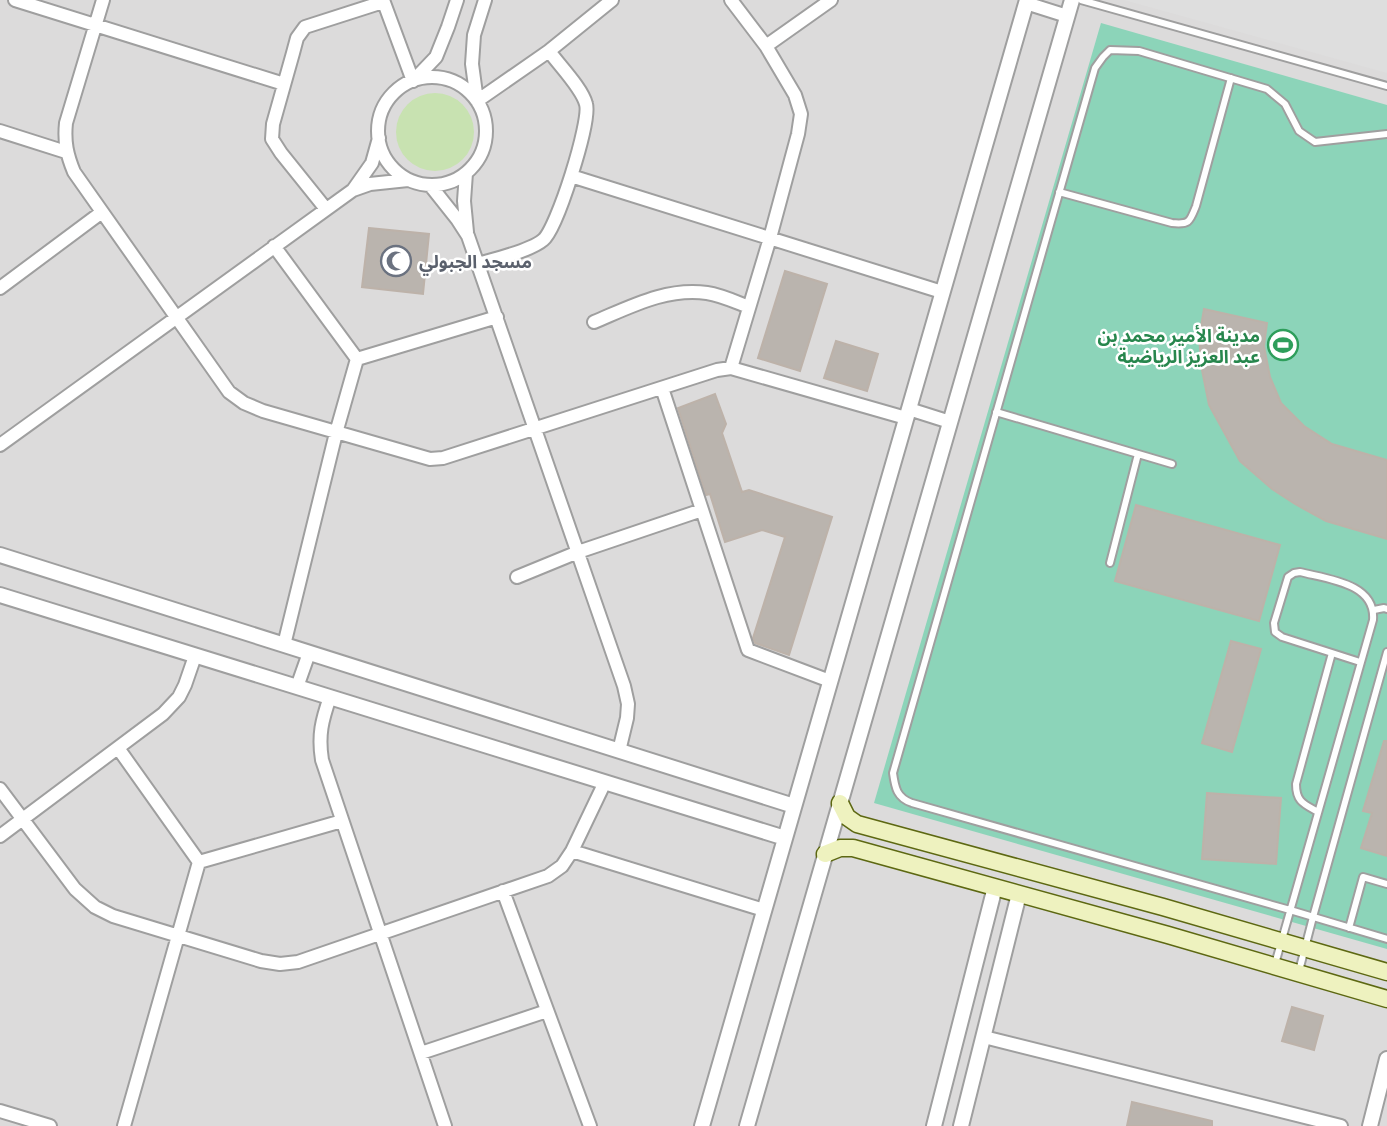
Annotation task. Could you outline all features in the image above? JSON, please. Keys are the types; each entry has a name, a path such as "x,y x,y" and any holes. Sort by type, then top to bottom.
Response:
{"main road":[{"path":"840,803 848,817 857,824 1387,972"},
{"path":"825,854 841,848 853,848 1387,999"}],"street":[{"path":"15,0 284,84"},
{"path":"103,0 66,123 66,152 74,173 229,392 244,403 263,411 429,459 443,458 717,370 731,368 950,422"},
{"path":"457,0 436,57 386,103 379,120 383,155 394,170 408,180 425,185 443,184 459,178 473,167 482,152 486,135 484,117 477,101 472,64 474,35 485,0"},
{"path":"477,101 549,51 612,0"},
{"path":"731,0 766,46 795,95 801,114 770,238 731,368"},
{"path":"766,46 831,0"},
{"path":"747,1126 1072,0"},
{"path":"326,209 272,139 273,124 297,38 306,27 383,1 413,80"},
{"path":"702,1126 1026,2 1067,16"},
{"path":"478,264 537,244 546,238 571,176 588,116 587,104 582,93 549,51"},
{"path":"413,80 430,77 448,79 464,88 477,101"},
{"path":"0,131 66,152"},
{"path":"0,445 353,190 372,163 379,138"},
{"path":"466,173 464,201 468,236 624,686 628,704 619,751"},
{"path":"571,176 942,292"},
{"path":"353,190 383,182 408,180"},
{"path":"430,185 468,236"},
{"path":"0,288 102,212"},
{"path":"274,246 357,359"},
{"path":"594,322 663,295 690,292 715,295 749,307"},
{"path":"357,359 497,317"},
{"path":"284,645 357,359"},
{"path":"662,388 748,650 830,681"},
{"path":"517,577 578,552 702,510"},
{"path":"0,555 794,806"},
{"path":"0,596 785,838"},
{"path":"297,687 309,653"},
{"path":"0,836 163,714 179,697 195,656"},
{"path":"330,697 321,726 321,760 445,1126"},
{"path":"118,748 199,862"},
{"path":"0,789 75,889 94,907 113,916 178,936 261,961 280,964 298,962 548,876 562,866 572,851 605,782"},
{"path":"199,862 342,821"},
{"path":"572,851 764,910"},
{"path":"124,1126 199,862"},
{"path":"934,1126 995,887"},
{"path":"503,891 590,1126"},
{"path":"961,1126 1019,894"},
{"path":"421,1054 547,1010"},
{"path":"984,1037 1309,1122 1340,1126"},
{"path":"1370,1126 1387,1059"},
{"path":"0,1111 50,1126"}],"lane":[{"path":"1081,0 1387,84"},
{"path":"1387,134 1315,142 1299,131 1285,104 1267,89 1139,51 1110,50 1102,57 1095,68 893,773 894,785 904,801 1387,939"},
{"path":"1059,192 1184,224 1191,219 1196,206 1231,78"},
{"path":"996,412 1172,464"},
{"path":"1110,563 1138,454"},
{"path":"1274,966 1373,620 1374,610 1369,599 1360,590 1348,585 1300,572 1288,577 1274,623 1275,632 1282,637 1360,662"},
{"path":"1374,610 1387,610"},
{"path":"1299,973 1385,669 1387,652"},
{"path":"1318,812 1301,803 1296,794 1296,784 1332,653"},
{"path":"1349,928 1363,877 1387,884"}],"shaded area":[{"path":"0,0 1387,0 1387,1126 0,1126"},
{"path":"1124,0 1387,0 1387,73"}],"green space":[{"path":"1101,23 1387,105 1387,949 874,803"},
{"path":"435,93 450,96 463,104 471,117 474,132 471,147 463,160 450,168 435,171 420,168 407,160 399,147 396,132 399,117 407,104 420,96"}],"building":[{"name":"مسجد الجبولي","path":"369,228 429,234 423,294 362,287"},
{"path":"785,271 827,284 800,371 758,358"},
{"path":"1204,309 1267,323 1264,346 1270,377 1281,403 1304,426 1332,444 1387,460 1387,539 1326,521 1272,489 1240,461 1209,405 1199,338"},
{"path":"836,341 878,354 867,391 824,378"},
{"path":"715,394 726,424 722,433 742,492 749,490 832,517 789,655 755,643 753,638 785,537 762,530 725,542 710,494 706,495 678,408"},
{"path":"1136,505 1280,545 1259,621 1115,581"},
{"path":"1231,641 1261,649 1232,752 1202,743"},
{"path":"1384,741 1387,741 1387,856 1361,848 1372,813 1363,811"},
{"path":"1207,793 1281,798 1276,864 1202,859"},
{"path":"1292,1007 1323,1016 1314,1050 1282,1041"},
{"path":"1132,1102 1212,1121 1212,1126 1127,1126"}],"place":[{"name":"مسجد الجبولي","path":"396,261"},
{"name":"مدينة الأمير محمد بن عبد العزيز الرياضية","path":"1283,345"}]}
